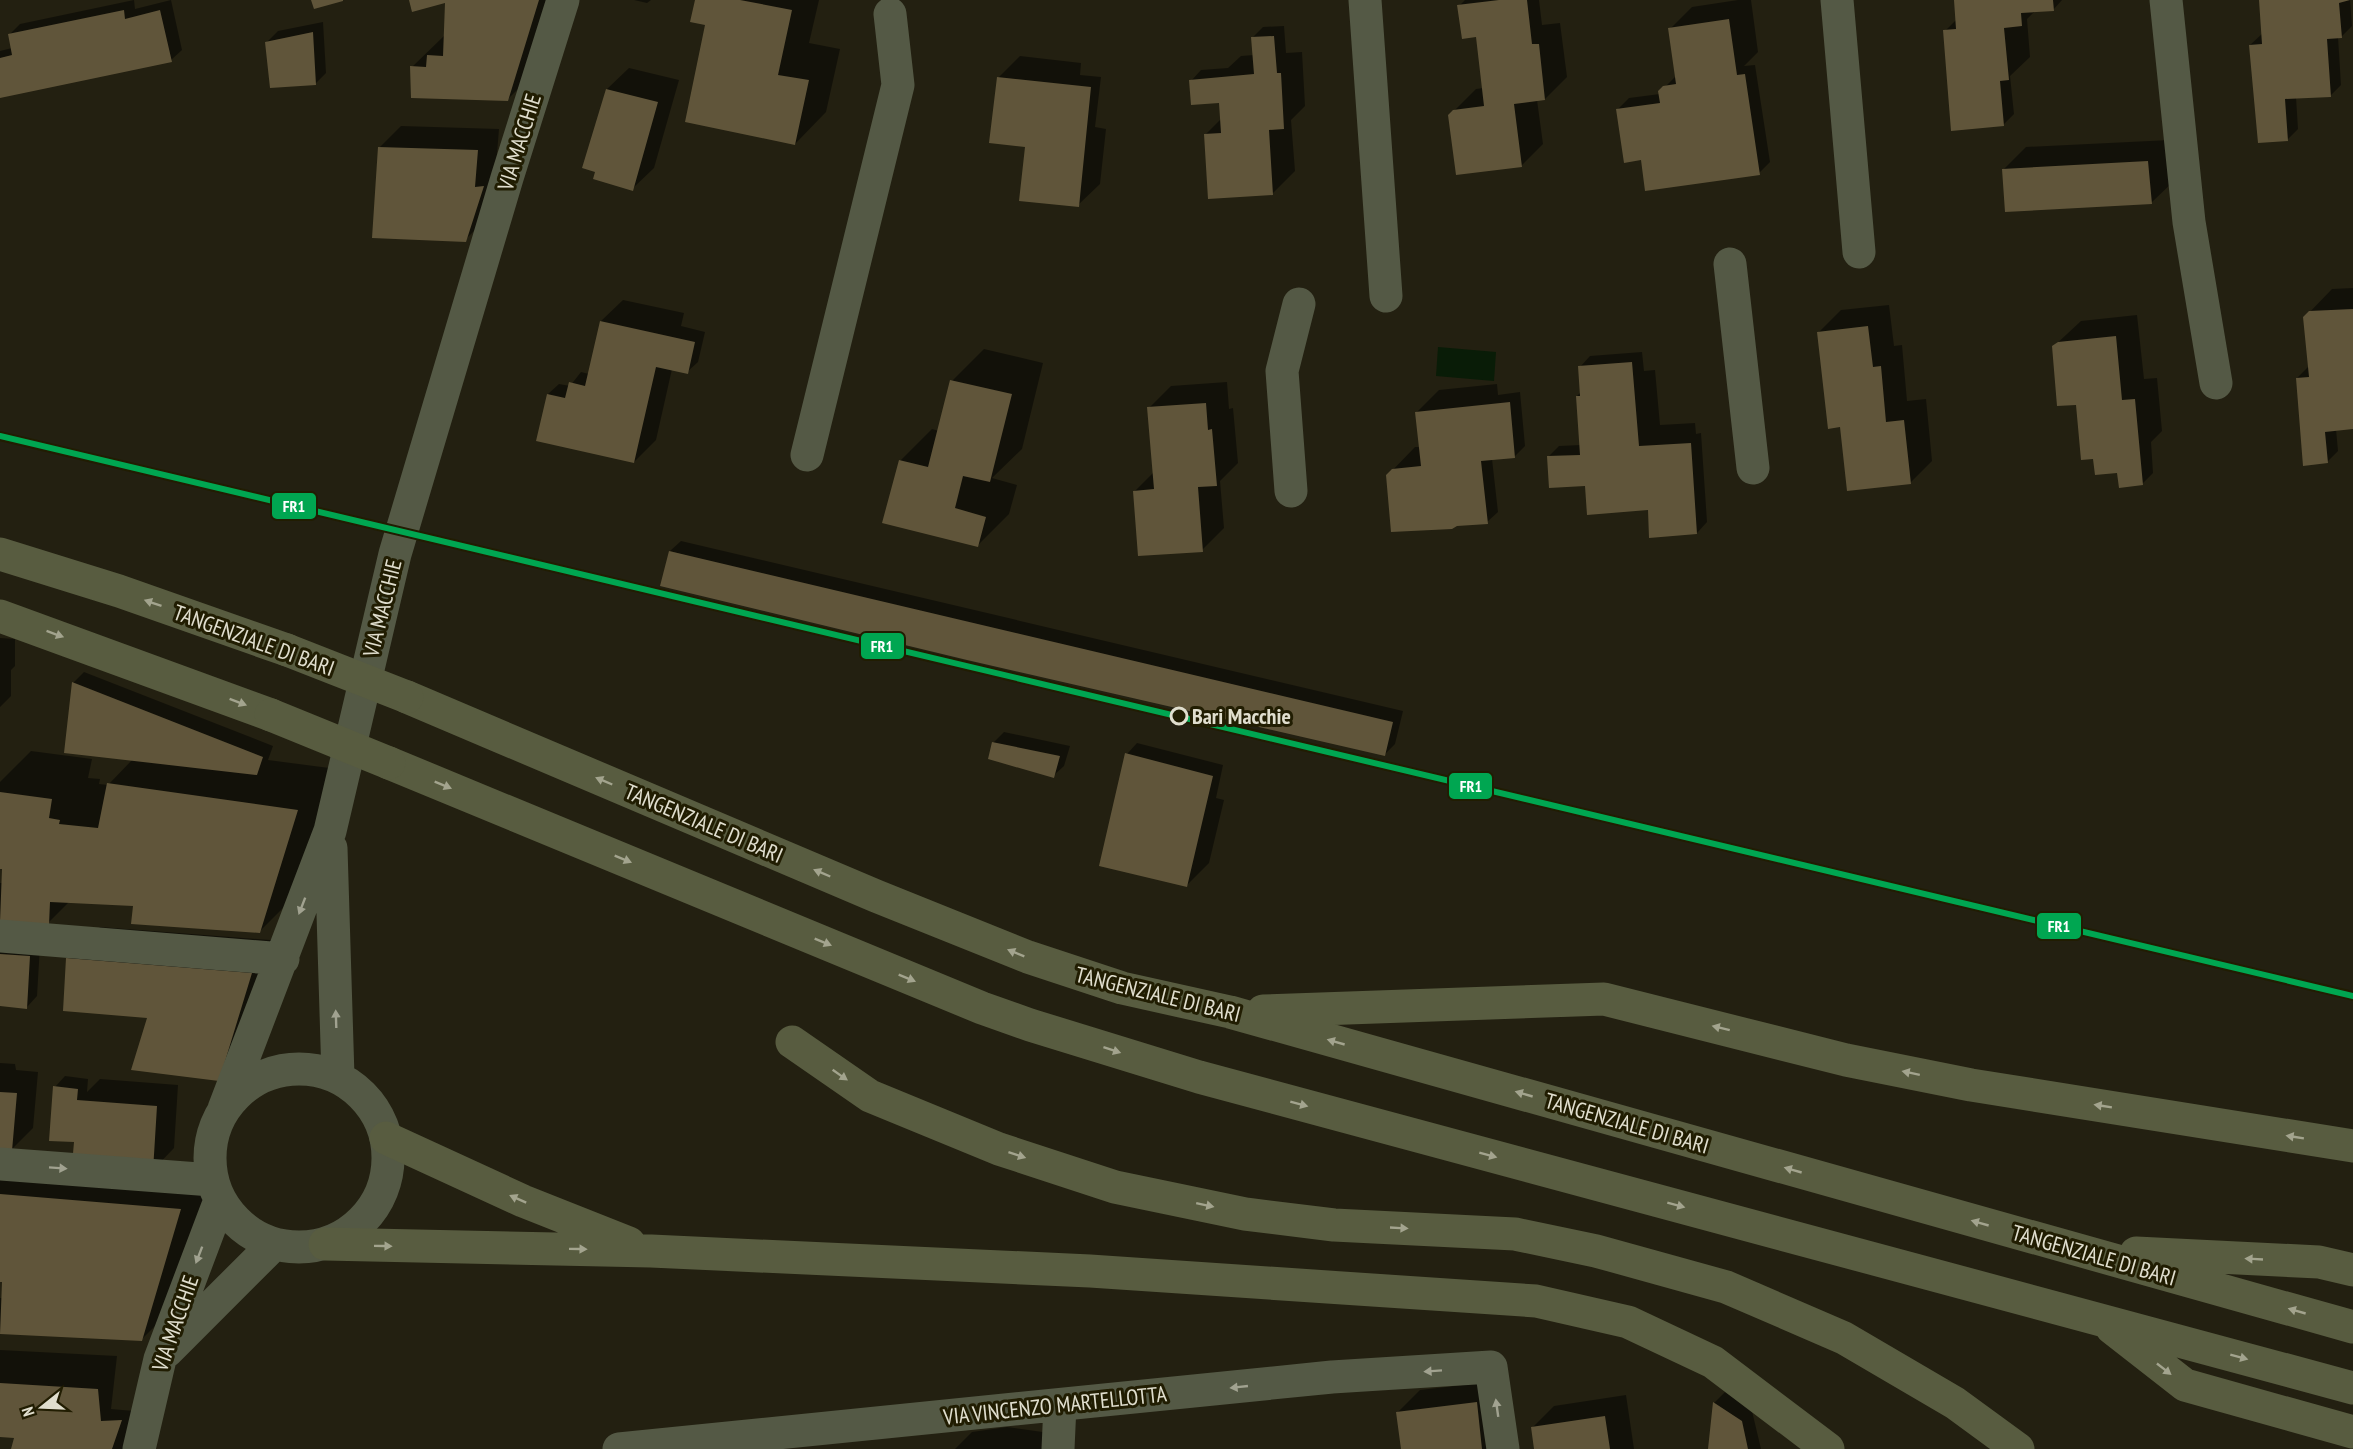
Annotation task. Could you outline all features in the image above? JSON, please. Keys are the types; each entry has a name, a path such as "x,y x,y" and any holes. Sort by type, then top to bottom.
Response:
{"highway":[{"name":"TANGENZIALE DI BARI","path":"0,554 119,591 287,650 407,697 953,928 1071,973 1122,988 1230,1012 2353,1327"},
{"path":"0,616 271,715 982,1008 1199,1077 2353,1388"},
{"path":"1230,1012 1604,999 1846,1059 1971,1085 2353,1146"},
{"path":"792,1042 870,1096 999,1149 1115,1186 1245,1214 1334,1225 1515,1234 1596,1251 1726,1287 1844,1338 1955,1403 2018,1449"},
{"path":"386,1138 523,1201 651,1251"},
{"path":"325,1244 651,1251 1090,1271 1536,1302 1628,1322 1713,1362 1828,1449"},
{"path":"2077,1250 2319,1262 2353,1270"},
{"path":"2101,1320 2185,1385 2353,1432"}],"street":[{"name":"VIA MACCHIE","path":"224,1109 330,831 395,554 507,178 563,0"},
{"path":"1365,0 1386,296"},
{"path":"1837,0 1859,252"},
{"path":"2166,0 2189,222 2216,383"},
{"path":"807,456 898,85 890,14"},
{"path":"1730,264 1753,468"},
{"path":"1292,490 1282,371 1299,304"},
{"path":"330,831 338,1077"},
{"path":"0,936 283,959"},
{"path":"287,1069 314,1070 338,1077 362,1094 379,1119 386,1138 388,1165 382,1191 369,1215 350,1233 325,1244 299,1248 274,1244 252,1235 234,1220 216,1190 209,1155 213,1131 224,1109 241,1090 263,1076 287,1069"},
{"path":"0,1164 216,1190"},
{"name":"VIA MACCHIE","path":"139,1449 160,1359 216,1190"},
{"path":"160,1359 274,1244"},
{"name":"VIA VINCENZO MARTELLOTTA","path":"619,1449 1332,1377 1491,1367 1503,1449"},
{"path":"1058,1449 1060,1405"}],"shaded area":[{"path":"1438,347 1496,352 1494,381 1436,376"}],"building":[{"path":"311,0 343,0 343,1 314,9"},
{"path":"409,0 539,0 508,101 411,98 410,66 426,67 427,55 443,56 445,3 412,12"},
{"path":"695,0 740,0 792,10 778,75 809,80 795,145 685,122 705,25 690,22"},
{"path":"1499,0 1527,0 1532,44 1539,44 1545,100 1514,104 1522,167 1456,175 1448,115 1453,110 1484,106 1476,37 1462,39 1457,5"},
{"path":"1954,0 2053,0 2054,11 2021,13 2022,26 2004,28 2009,80 2000,81 2004,126 1951,131 1943,30 1956,29"},
{"path":"2259,0 2350,0 2339,3 2342,38 2327,39 2331,97 2285,99 2288,141 2258,143 2249,45 2262,44"},
{"path":"124,10 125,19 160,10 172,62 0,98 0,58 12,55 8,34"},
{"path":"1729,19 1737,75 1745,74 1760,175 1645,191 1641,160 1624,163 1616,109 1660,103 1658,91 1663,86 1676,84 1668,28"},
{"path":"313,32 316,85 270,88 265,42"},
{"path":"1274,36 1277,73 1281,73 1284,129 1269,130 1273,195 1208,199 1204,134 1221,133 1219,103 1191,105 1189,80 1254,74 1251,37"},
{"path":"997,77 1091,87 1079,207 1019,201 1025,147 989,143"},
{"path":"606,89 658,102 633,191 593,179 595,172 582,168"},
{"path":"378,147 478,150 475,187 484,186 466,242 372,238"},
{"path":"2148,161 2152,204 2005,212 2002,169"},
{"path":"2353,309 2353,429 2325,432 2328,463 2303,466 2296,378 2309,377 2303,317 2309,311"},
{"path":"600,321 695,342 688,374 656,367 634,463 536,441 547,394 565,398 569,382 585,386"},
{"path":"1868,326 1873,367 1881,366 1886,422 1904,420 1911,484 1847,491 1840,427 1828,429 1817,332"},
{"path":"2116,336 2122,400 2135,399 2143,485 2119,488 2117,473 2095,475 2093,459 2081,460 2076,405 2057,406 2052,346 2058,342"},
{"path":"1632,362 1639,446 1691,443 1697,534 1649,538 1648,510 1587,515 1585,486 1549,488 1547,456 1580,455 1576,396 1580,396 1578,366"},
{"path":"950,380 1012,394 990,482 963,476 955,508 986,517 978,547 882,523 899,460 928,467"},
{"path":"1510,402 1515,458 1481,461 1488,524 1457,526 1452,529 1391,532 1386,475 1392,469 1421,466 1415,412"},
{"path":"1206,403 1208,430 1212,429 1217,486 1198,487 1203,552 1138,556 1133,491 1154,489 1147,407"},
{"path":"669,551 1393,722 1385,756 967,660 660,586"},
{"path":"72,682 263,757 257,775 64,753"},
{"path":"992,742 1060,756 1054,778 988,759"},
{"path":"1125,753 1213,776 1187,887 1099,866"},
{"path":"107,783 298,810 260,933 131,924 133,906 50,902 49,925 0,922 2,869 0,869 0,792 52,799 49,818 60,820 59,824 98,828"},
{"path":"0,954 30,956 27,1009 0,1006"},
{"path":"66,958 252,973 219,1081 131,1070 147,1018 63,1011"},
{"path":"53,1086 78,1089 77,1100 157,1106 153,1171 72,1165 74,1142 49,1141"},
{"path":"0,1092 17,1093 12,1151 0,1150"},
{"path":"0,1194 181,1209 142,1341 0,1334 2,1282 0,1282"},
{"path":"0,1383 98,1389 101,1421 122,1420 112,1449 11,1449 14,1438 0,1437"},
{"path":"1477,1402 1482,1449 1401,1449 1396,1412"},
{"path":"1713,1402 1742,1421 1748,1449 1708,1449"},
{"path":"1605,1416 1610,1449 1534,1449 1531,1427"}],"transit line":[{"name":"FR1","path":"0,436 2353,996"}],"place":[{"name":"Bari Macchie","path":"1179,716"}]}
